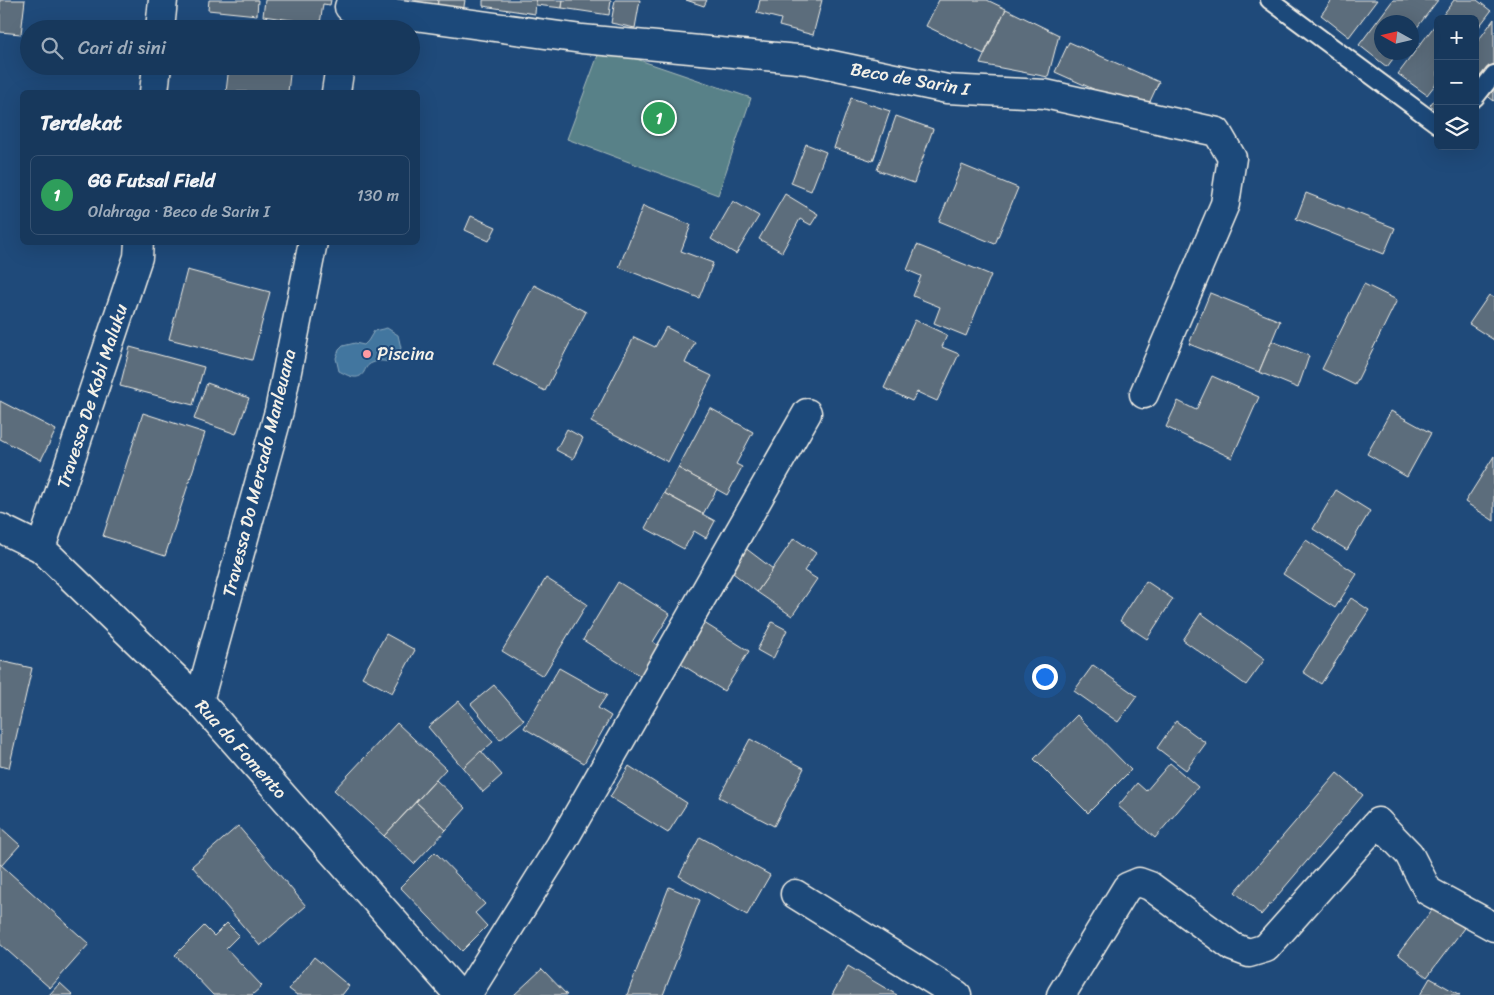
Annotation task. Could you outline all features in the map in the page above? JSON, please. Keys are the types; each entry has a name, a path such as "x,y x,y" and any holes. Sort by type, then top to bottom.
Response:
{"street":[{"path":"161,20 163,0"},
{"name":"Beco de Sarin I","path":"349,12 416,20"},
{"name":"Beco de Sarin I","path":"420,21 582,40 808,60 947,88 1045,94 1217,132 1232,158 1224,204 1144,394"},
{"path":"154,90 156,75"},
{"path":"336,90 339,75"},
{"name":"Travessa De Kobi Maluku","path":"41,548 138,257 139,245"},
{"name":"Travessa Do Mercado Manleuana","path":"199,701 279,411 312,245"},
{"path":"467,995 560,846 807,413"},
{"name":"Rua do Fomento","path":"0,528 41,548 199,701 459,995"},
{"path":"1061,995 1127,887 1139,882 1150,886 1233,947 1249,953 1266,948 1378,822 1409,854 1428,890 1494,927"},
{"path":"795,894 957,995"}],"lane":[{"path":"1269,0 1434,122"},
{"path":"1479,93 1494,74"}],"green space":[{"path":"601,47 751,98 718,195 567,139"}],"water":[{"name":"Piscina","path":"387,328 398,335 401,348 393,359 388,362 377,361 370,364 359,377 352,377 339,371 336,358 343,346 355,343 364,345 374,331"}],"building":[{"path":"0,0 25,0 23,20 20,20 20,34 0,32"},
{"path":"209,0 258,0 257,15 208,10"},
{"path":"265,0 331,0 330,5 323,4 321,20 292,20 263,16"},
{"path":"371,0 438,0 437,10"},
{"path":"438,0 465,0 463,13 437,10"},
{"path":"483,0 536,0 535,14 483,6"},
{"path":"536,0 563,0 562,8 536,5"},
{"path":"563,0 611,0 609,15 562,8"},
{"path":"615,0 640,0 635,28 611,23"},
{"path":"686,0 707,0 704,6"},
{"path":"760,0 822,0 813,35 779,26 781,19 757,13"},
{"path":"939,0 987,0 1006,9 984,54 926,26"},
{"path":"1332,0 1377,0 1349,37 1321,15"},
{"path":"1393,0 1438,0 1419,25 1419,15 1382,15"},
{"path":"1454,0 1477,0 1491,11 1479,27 1479,15 1443,15"},
{"path":"1006,9 1059,35 1048,77 980,64"},
{"path":"1494,19 1494,68 1479,88 1479,60 1479,40"},
{"path":"1374,25 1374,57 1359,45"},
{"path":"1434,26 1434,86 1427,95 1398,74 1409,60 1419,60 1419,46"},
{"path":"1069,42 1159,82 1145,112 1055,72"},
{"path":"1378,60 1392,60 1387,67"},
{"path":"228,75 290,75 288,90 226,90"},
{"path":"1494,82 1494,101 1485,94"},
{"path":"851,98 890,111 873,161 834,148"},
{"path":"1434,100 1434,108 1430,105"},
{"path":"896,116 933,129 914,183 877,170"},
{"path":"806,144 826,152 811,191 791,183"},
{"path":"962,165 1018,188 995,244 939,221"},
{"path":"1306,193 1395,228 1384,254 1296,219"},
{"path":"785,194 818,214 811,225 800,219 782,252 759,239"},
{"path":"733,201 759,216 736,254 711,239"},
{"path":"643,206 691,225 681,251 713,263 699,298 619,267"},
{"path":"471,216 496,227 489,241 465,230"},
{"path":"917,245 991,275 966,336 934,323 940,307 913,296 921,276 907,270"},
{"path":"187,270 270,292 252,360 169,339"},
{"path":"1364,284 1397,300 1355,385 1322,369"},
{"path":"534,285 586,312 545,391 493,364"},
{"path":"1210,293 1280,321 1259,372 1189,344"},
{"path":"1489,295 1494,298 1494,340 1469,324"},
{"path":"915,320 947,335 942,347 959,354 937,401 917,392 912,401 884,388"},
{"path":"666,327 695,342 685,363 712,376 668,462 591,422 634,337 655,347"},
{"path":"1272,341 1309,356 1298,388 1259,372"},
{"path":"130,347 204,367 193,405 120,386"},
{"path":"1212,376 1259,397 1232,458 1166,427 1178,401 1196,410"},
{"path":"207,383 249,398 236,434 194,419"},
{"path":"0,401 56,430 41,460 0,439"},
{"path":"710,408 753,432 736,464 742,467 727,495 678,468"},
{"path":"1391,411 1431,433 1407,477 1367,454"},
{"path":"143,413 205,433 165,556 103,536"},
{"path":"567,429 583,438 573,459 556,450"},
{"path":"1494,456 1494,521 1465,502"},
{"path":"678,468 717,489 703,514 664,493"},
{"path":"1336,490 1370,511 1347,550 1313,529"},
{"path":"664,493 715,521 706,538 694,531 684,549 645,528"},
{"path":"794,538 816,553 804,571 817,579 792,616 757,592"},
{"path":"1306,540 1357,574 1335,608 1283,574"},
{"path":"744,547 773,569 757,592 728,569"},
{"path":"546,578 587,604 543,676 502,651"},
{"path":"1146,581 1173,599 1147,639 1120,621"},
{"path":"618,582 670,614 653,642 660,647 642,677 583,640"},
{"path":"1351,598 1369,610 1321,684 1303,672"},
{"path":"1201,613 1265,659 1246,685 1183,640"},
{"path":"701,621 749,651 724,691 676,661"},
{"path":"772,622 787,630 773,659 757,650"},
{"path":"386,634 415,650 392,693 362,677"},
{"path":"0,661 32,668 9,768 0,766"},
{"path":"1093,665 1137,696 1118,722 1074,691"},
{"path":"559,668 607,695 598,708 611,716 584,763 524,728"},
{"path":"494,685 524,720 500,740 471,704"},
{"path":"459,701 493,742 463,768 428,727"},
{"path":"1077,715 1131,770 1088,813 1034,759"},
{"path":"1176,721 1206,743 1186,770 1157,748"},
{"path":"397,723 446,769 384,836 334,790"},
{"path":"750,739 804,768 774,826 719,797"},
{"path":"481,751 502,775 483,792 463,768"},
{"path":"1170,763 1198,787 1155,838 1118,806 1137,783 1146,791"},
{"path":"629,766 687,803 668,833 610,797"},
{"path":"1337,773 1363,795 1261,915 1235,892"},
{"path":"436,780 466,808 446,830 416,802"},
{"path":"416,802 446,830 414,864 384,836"},
{"path":"238,826 306,906 260,946 192,866"},
{"path":"0,827 20,845 1,866 0,864"},
{"path":"700,837 770,875 747,915 679,876"},
{"path":"435,852 485,904 475,913 487,926 462,951 400,887"},
{"path":"0,864 89,944 50,988 0,944"},
{"path":"669,887 700,900 663,995 627,995"},
{"path":"1435,906 1464,928 1427,977 1398,954"},
{"path":"227,923 239,935 226,948 262,986 252,995 213,995 175,955 204,926 214,936"},
{"path":"314,957 349,986 342,995 297,995 289,989"},
{"path":"848,966 897,995 832,995"},
{"path":"542,969 567,995 514,995"},
{"path":"1430,978 1460,995 1420,995"},
{"path":"60,983 73,995 49,995"}],"place":[{"name":"GG Futsal Field","path":"659,118"},
{"name":"Piscina","path":"367,354"}]}
